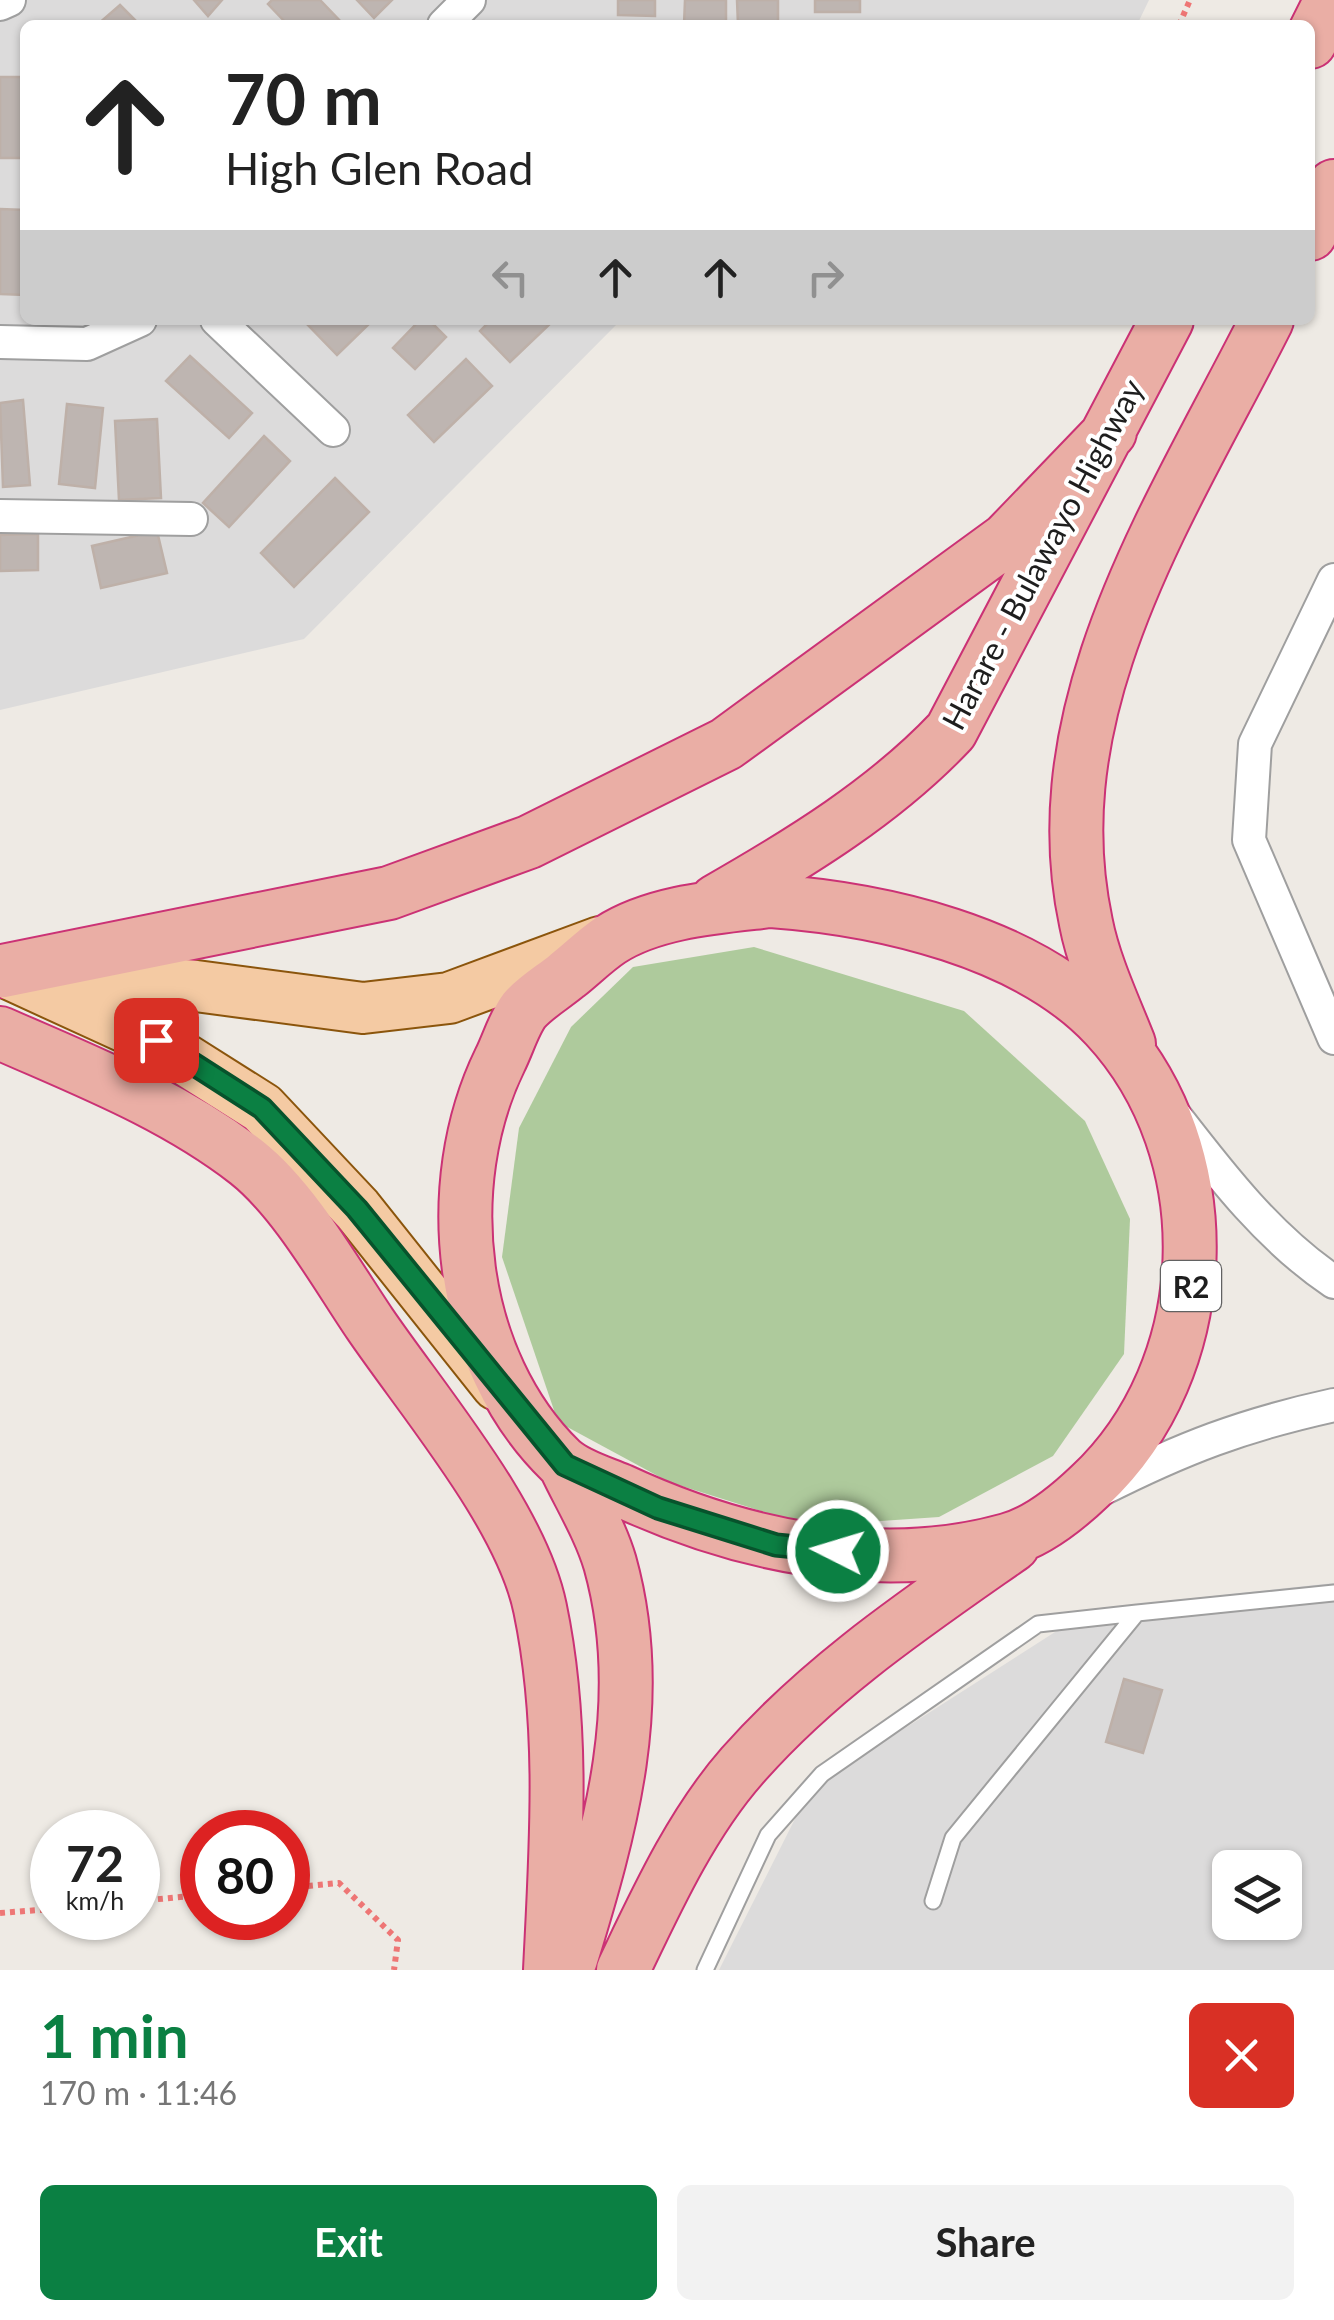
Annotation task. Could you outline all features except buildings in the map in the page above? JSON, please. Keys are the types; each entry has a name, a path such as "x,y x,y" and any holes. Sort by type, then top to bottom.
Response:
{"highway":[{"path":"1315,32 1332,0"},
{"path":"1315,224 1334,186"},
{"name":"Harare - Bulawayo Highway","path":"702,909 759,877 901,780 951,730 1165,325"},
{"name":"Harare - Bulawayo Highway","path":"623,1970 654,1905 740,1768 815,1692 878,1639 1063,1510 1120,1457 1168,1368 1190,1290 1191,1223 1174,1142 1141,1074 1086,924 1078,855 1076,772 1090,702 1125,603 1264,325"},
{"path":"2,971 389,893 529,842 726,744 1008,539 1110,432"},
{"name":"Harare - Bulawayo Highway","path":"568,1970 617,1800 628,1706 624,1630 609,1560 565,1465 513,1404 477,1306 465,1244 466,1178 479,1104 524,1010 614,937 702,909 770,901 835,906 898,917 1025,964 1104,1024 1141,1074"},
{"path":"0,1033 160,1103 250,1165 304,1228 503,1517 540,1604 556,1702 556,1861 550,1970"},
{"name":"Harare - Bulawayo Highway","path":"565,1465 658,1508 776,1545 901,1557 1011,1540 1063,1510"}],"main road":[{"path":"2,971 196,986 363,1008 449,998 614,937"},
{"path":"2,971 156,1040 262,1108 357,1209 513,1404"}],"street":[{"path":"0,4 8,0"},
{"path":"449,20 469,0"},
{"path":"0,342 87,344 129,325"},
{"path":"222,325 333,430"},
{"path":"0,516 191,519"},
{"path":"1334,580 1254,744 1250,840 1334,1038"},
{"path":"1141,1074 1230,1186 1306,1263 1334,1282"},
{"path":"1063,1510 1182,1448 1248,1424 1334,1405"}],"lane":[{"path":"705,1970 768,1836 822,1774 1038,1624 1334,1593"},
{"path":"933,1901 953,1838 1137,1614"}],"path":[{"path":"310,1886 340,1883 398,1940 394,1970"},
{"path":"0,1914 30,1911"}],"shaded area":[{"path":"0,0 1149,0 1139,20 20,20 20,325 616,325 304,639 0,710"},
{"path":"1334,1583 1334,1970 719,1970 810,1789 1091,1609"}],"green space":[{"path":"754,947 964,1011 1085,1121 1130,1219 1124,1354 1053,1456 939,1517 808,1526 669,1482 558,1422 502,1257 519,1128 571,1027 633,967"}],"route":[{"path":"156,1040 262,1108 357,1209 565,1465 658,1508 776,1545 838,1551"}]}
